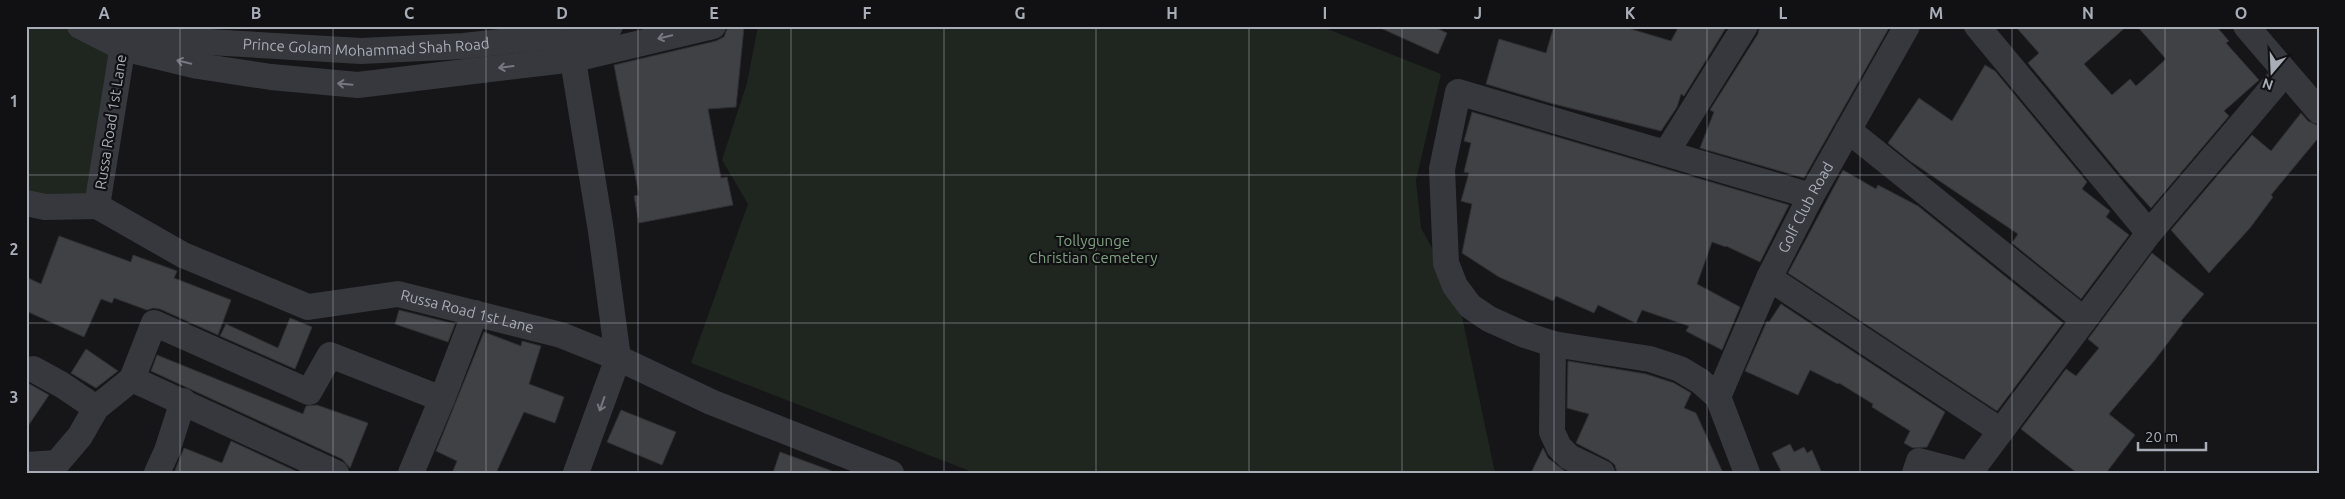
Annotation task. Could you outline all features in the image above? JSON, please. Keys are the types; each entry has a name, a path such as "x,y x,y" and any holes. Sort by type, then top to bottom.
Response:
{"street":[{"path":"80,26 124,32 198,66 271,77 358,85 570,40 713,26"},
{"name":"Prince Golam Mohammad Shah Road","path":"124,32 192,41 361,51 570,40 610,26"},
{"path":"1666,153 1745,26"},
{"name":"Golf Club Road","path":"1718,397 1769,278 1848,130 1908,26"},
{"path":"1977,26 2149,233"},
{"path":"2246,26 2285,74 2319,111"},
{"name":"Russa Road 1st Lane","path":"124,32 97,206 183,255 308,307 398,294 475,312 561,336 618,358 711,402 891,473"},
{"path":"570,40 601,232 618,358 576,473"},
{"path":"1915,473 1919,460 1971,468 2149,233 2285,74"},
{"path":"1746,473 1718,397 1700,381 1680,369 1650,359 1553,344 1524,335 1489,319 1470,306 1455,286 1446,263 1442,169 1458,92 1812,196"},
{"path":"1848,130 2084,320"},
{"path":"26,203 45,207 97,206"},
{"path":"1769,278 2001,430"},
{"path":"412,473 475,312"},
{"path":"26,465 56,462 80,436 96,408 132,379 154,323 310,392 330,355 442,399"},
{"path":"1553,344 1552,432 1569,457 1602,473"},
{"path":"33,369 62,385 96,408"},
{"path":"132,379 336,473"},
{"path":"158,473 167,451 182,401"}],"green space":[{"path":"26,26 118,26 90,202 26,198"},
{"name":"Tollygunge Christian Cemetery","path":"758,26 1320,26 1441,74 1416,180 1421,228 1457,293 1495,473 975,473 691,363 748,204 722,160 747,83"}],"building":[{"path":"1376,26 1432,26 1447,33 1438,54"},
{"path":"1554,26 1621,26 1671,41 1679,26 1727,26 1684,96 1681,94 1677,107 1661,131 1550,103 1486,84 1499,39 1546,53"},
{"path":"1760,26 1890,26 1804,178 1700,148 1714,112 1710,110 1758,34"},
{"path":"2015,26 2127,26 2084,64 2112,95 2130,79 2136,86 2166,59 2137,26 2216,26 2229,41 2226,43 2259,80 2224,111 2229,116 2151,208 2120,174 2028,63 2039,53"},
{"path":"744,27 736,107 708,109 721,178 727,177 733,205 639,223 634,196 639,195 614,65 716,41 724,37 727,29"},
{"path":"1985,65 1995,71 2087,182 2082,189 2110,211 2106,217 2129,235 2081,299 2012,243 2018,234 1910,161 1888,143 1919,98 1952,121"},
{"path":"1472,112 1789,205 1760,262 1726,246 1712,242 1697,284 1740,307 1722,350 1686,331 1689,326 1642,310 1636,323 1598,305 1594,313 1556,296 1553,301 1499,277 1462,253 1472,204 1461,201 1469,173 1464,172 1471,143 1464,141"},
{"path":"2301,113 2308,121 2319,126 2319,137 2271,195 2273,197 2250,228 2209,273 2171,230 2252,135 2271,151"},
{"path":"1843,170 1876,189 1878,185 1918,206 2063,323 1997,411 1788,273"},
{"path":"59,236 131,262 133,255 177,271 174,278 231,300 218,335 160,309 153,308 147,310 114,298 112,303 101,299 84,337 26,311 26,277 41,284"},
{"path":"2152,253 2204,294 2181,321 2183,323 2154,361 2109,414 2135,435 2106,473 2077,473 2021,429 2066,369 2076,376 2099,348 2088,339"},
{"path":"1781,304 1945,412 1927,447 1913,448 1904,443 1910,431 1872,407 1873,404 1839,383 1810,370 1798,395 1745,371 1767,321 1769,322"},
{"path":"399,310 455,324 448,342 395,324"},
{"path":"290,318 312,327 295,369 220,336 226,324 278,348"},
{"path":"484,332 521,346 522,341 541,346 529,384 564,397 555,423 524,412 496,473 452,473 457,461 436,451"},
{"path":"86,349 118,371 96,388 71,373"},
{"path":"157,355 303,414 306,406 317,405 368,423 350,468 342,459 151,371"},
{"path":"1568,361 1646,374 1674,383 1691,393 1684,408 1696,413 1723,473 1617,473 1615,465 1609,460 1576,443 1589,414 1567,408"},
{"path":"26,382 49,395 26,429"},
{"path":"621,410 676,432 662,465 607,442"},
{"path":"231,441 300,473 174,473 184,448 222,463"},
{"path":"1790,444 1794,452 1804,447 1807,453 1812,450 1822,473 1782,473 1772,453"},
{"path":"1543,448 1548,458 1567,473 1531,473"},
{"path":"780,452 832,471 832,473 773,473"}]}
